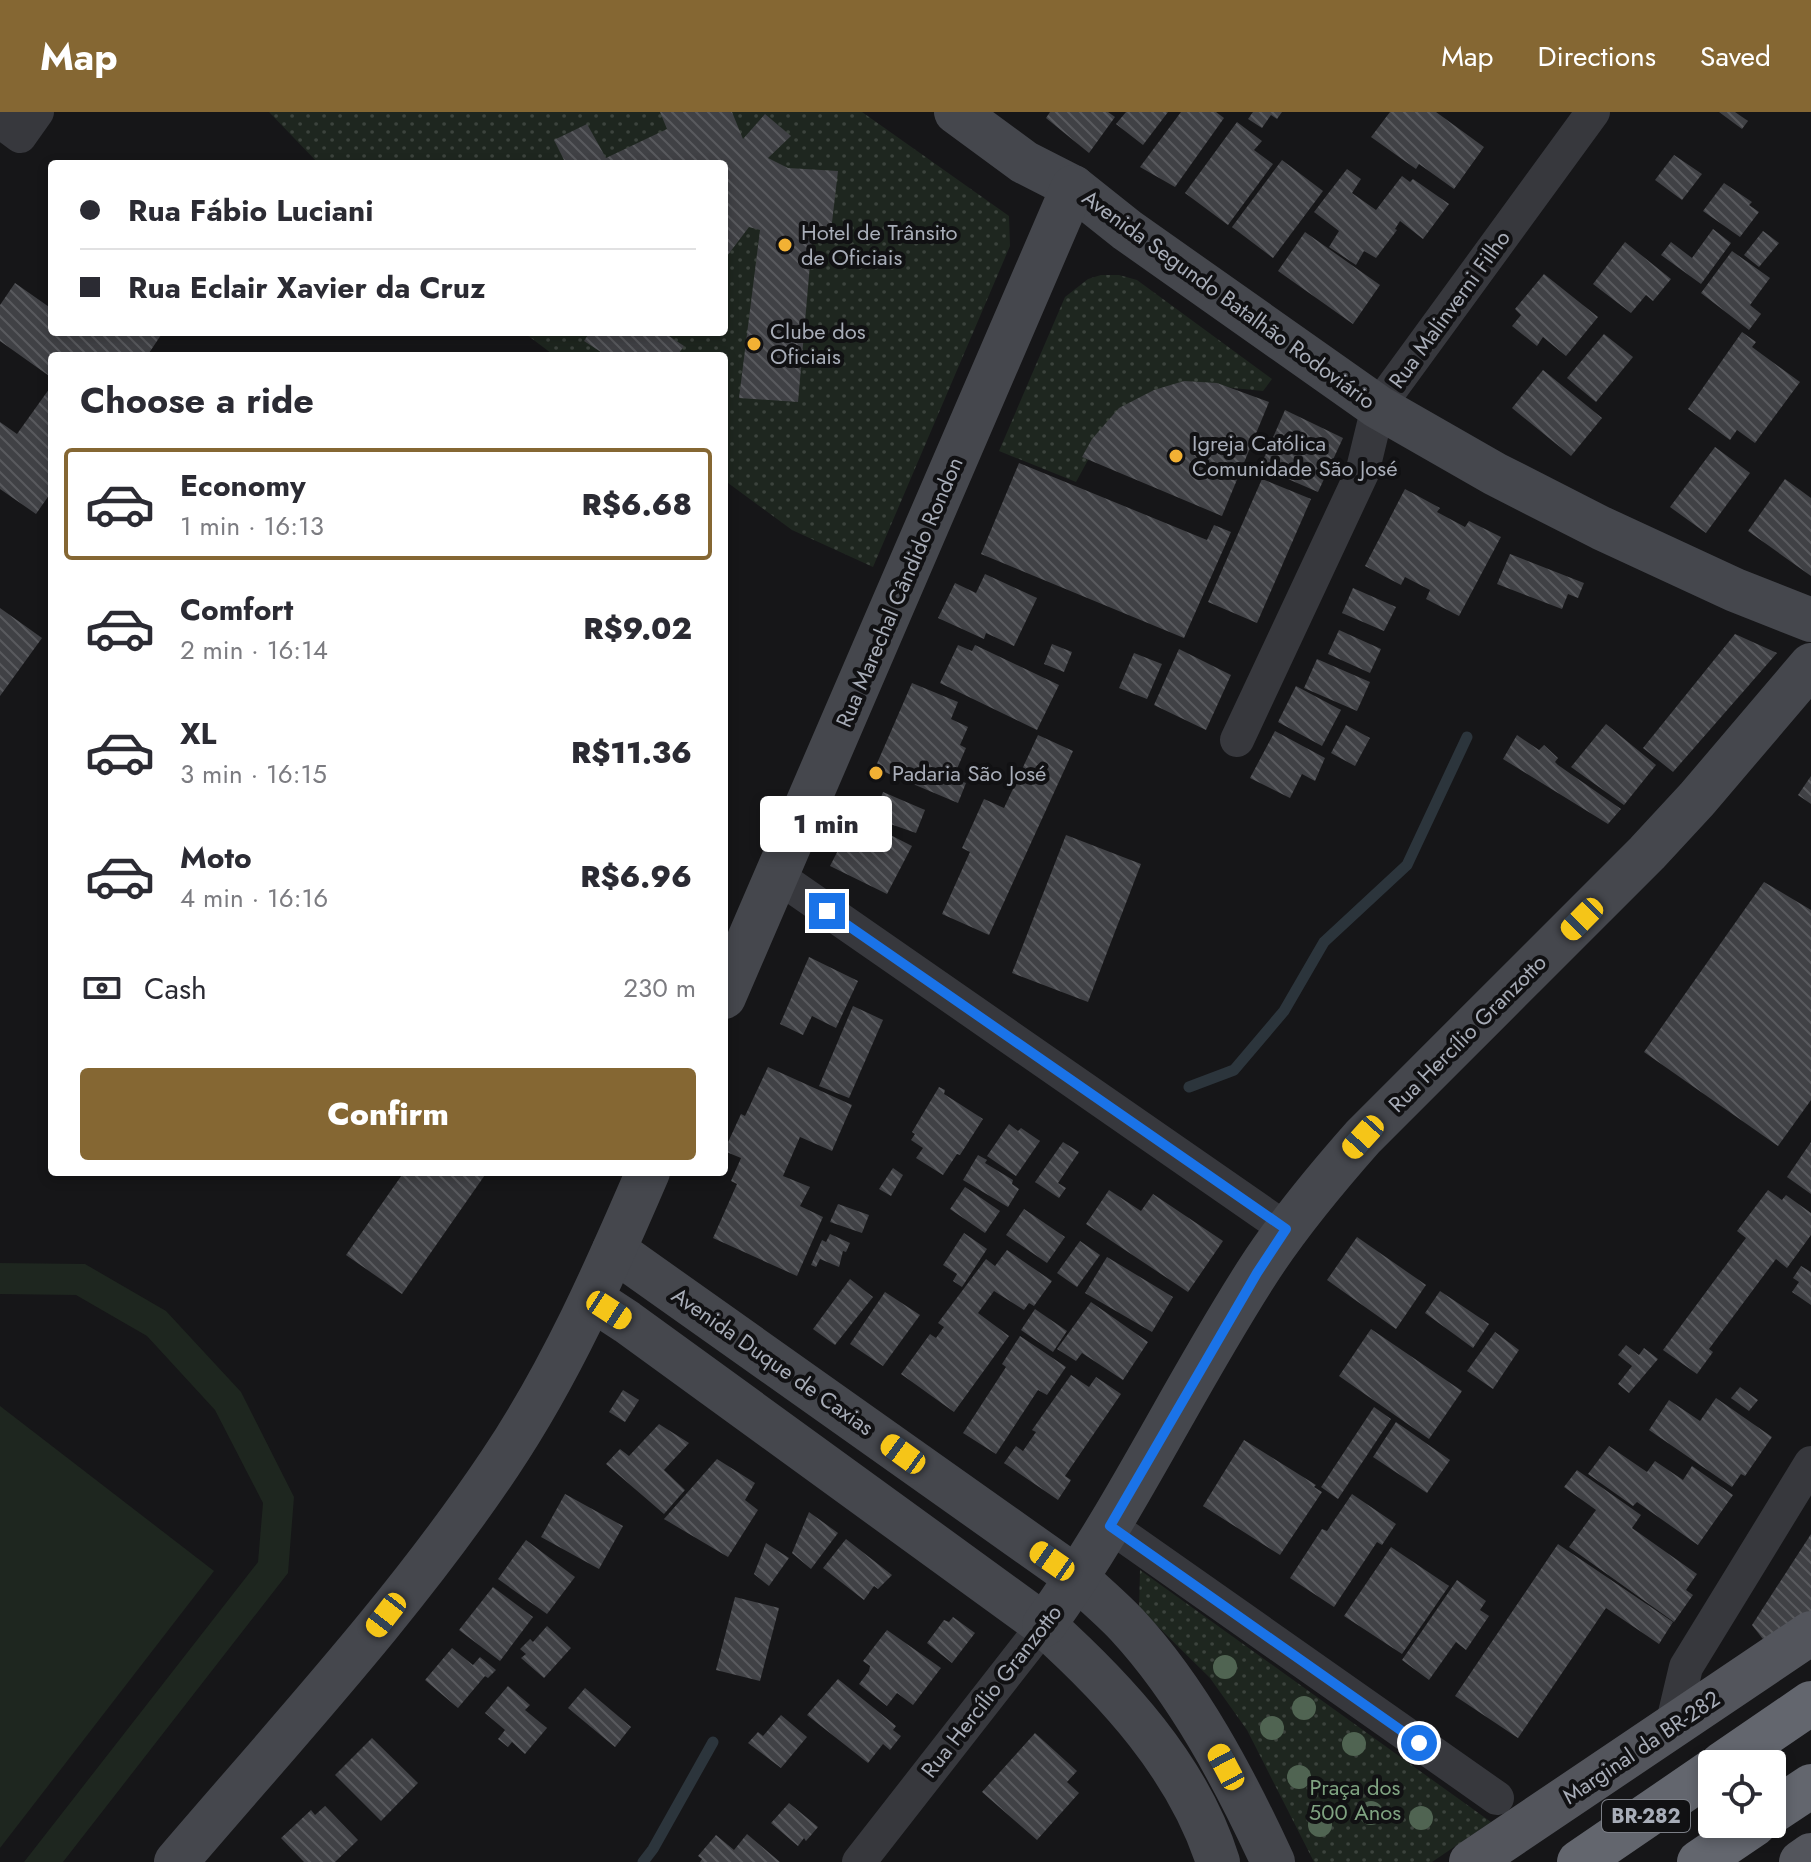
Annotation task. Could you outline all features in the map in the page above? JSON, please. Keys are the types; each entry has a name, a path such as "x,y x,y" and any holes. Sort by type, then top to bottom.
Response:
{"highway":[{"path":"1742,1750 1811,1703"},
{"name":"BR-282","path":"1579,1862 1698,1781"},
{"path":"1786,1803 1811,1786"},
{"name":"BR-282","path":"1699,1862 1734,1838"}],"main road":[{"name":"Marginal da BR-282","path":"1471,1862 1811,1633"},
{"path":"1801,1862 1811,1855"}],"street":[{"name":"Avenida Segundo Batalhão Rodoviário","path":"956,112 1024,162 1073,187 1127,230 1378,407 1495,474 1601,528 1735,590 1811,620"},
{"name":"Rua Malinverni Filho","path":"1237,740 1362,473 1378,407 1593,112"},
{"name":"Rua Marechal Cândido Rondon","path":"728,988 1073,187"},
{"name":"Rua Hercílio Granzotto","path":"859,1862 1044,1625 1077,1578 1257,1273 1321,1184 1363,1137 1647,853 1811,665"},
{"path":"776,875 1286,1229"},
{"path":"176,1862 368,1638 440,1546 509,1449 548,1384 592,1299 646,1176"},
{"name":"Avenida Duque de Caxias","path":"614,1250 1077,1578 1128,1626 1174,1685 1213,1743 1273,1862"},
{"path":"592,1299 1044,1625 1084,1661 1120,1700 1161,1752 1187,1791 1218,1862"},
{"path":"1672,1726 1686,1667 1811,1463"},
{"path":"1110,1526 1497,1798"}],"green space":[{"name":"Clube dos Oficiais","path":"269,112 862,112 1009,216 1010,246 873,567 792,530 728,483 728,352 550,352 528,336 728,336 728,160 315,160"},
{"path":"1119,275 1137,280 1272,379 1263,391 1213,386 1103,440 1076,482 999,451 1065,297 1088,279"},
{"path":"0,1263 85,1264 166,1311 241,1392 294,1497 288,1573 63,1862 24,1862 258,1562 263,1503 215,1410 147,1336 76,1295 0,1294"},
{"path":"0,1406 214,1571 0,1848"},
{"name":"Praça dos 500 Anos","path":"1140,1570 1491,1822 1432,1862 1314,1862 1247,1730 1210,1678 1139,1608"}],"building":[{"name":"Hotel de Trânsito de Oficiais","path":"660,112 732,112 743,139 765,114 791,136 768,158 788,168 838,171 831,231 813,230 798,402 739,398 760,230 749,227 728,255 728,160 564,160 554,140 587,124 606,158 667,129"},
{"path":"1050,112 1108,112 1115,117 1089,153 1046,118"},
{"path":"1126,112 1168,112 1143,145 1116,124"},
{"path":"1181,112 1216,112 1224,118 1175,187 1140,167"},
{"path":"1253,112 1282,112 1277,119 1271,115 1262,128 1248,119"},
{"path":"1390,112 1436,112 1484,147 1454,189 1419,164 1416,169 1371,137"},
{"path":"1719,112 1735,112 1748,121 1742,129"},
{"path":"1237,122 1262,141 1254,150 1273,164 1228,225 1185,193"},
{"path":"1674,155 1702,174 1682,200 1655,180"},
{"path":"1282,160 1323,191 1273,258 1232,227"},
{"path":"1347,169 1361,179 1352,193 1376,210 1402,176 1410,182 1413,179 1449,204 1423,239 1400,221 1376,258 1364,251 1356,265 1329,247 1339,231 1314,212"},
{"path":"1724,183 1752,202 1749,205 1759,212 1740,237 1703,211"},
{"path":"1713,229 1731,243 1701,284 1661,255 1671,242 1692,258"},
{"path":"1763,231 1779,243 1759,267 1744,255"},
{"path":"1305,232 1380,285 1353,324 1278,271"},
{"path":"1625,242 1671,279 1653,301 1646,295 1631,313 1593,284"},
{"path":"1732,251 1770,278 1750,305 1761,314 1749,330 1701,293"},
{"path":"1544,274 1598,317 1566,356 1543,337 1537,346 1512,326 1521,315 1515,309"},
{"path":"15,283 48,306 48,336 160,336 150,352 48,352 48,375 0,341 0,305"},
{"path":"1742,332 1756,342 1752,347 1800,382 1755,443 1737,430 1730,440 1688,409"},
{"path":"1604,334 1633,357 1596,402 1567,378"},
{"path":"587,336 669,336 684,346 680,352 601,352 584,341"},
{"path":"1543,370 1602,418 1571,456 1512,408"},
{"path":"1184,381 1217,383 1269,402 1222,516 1082,457 1092,439 1119,408 1154,390"},
{"path":"48,391 48,497 36,514 0,489 0,422 17,434"},
{"path":"1285,410 1343,438 1318,492 1260,467"},
{"path":"1715,447 1750,473 1706,533 1670,507"},
{"path":"1019,463 1207,540 1214,525 1231,532 1184,638 981,554"},
{"path":"1262,479 1311,499 1257,623 1208,602"},
{"path":"1785,479 1811,498 1811,576 1748,531"},
{"path":"1405,489 1440,508 1437,512 1465,527 1469,521 1501,537 1459,616 1426,599 1430,590 1405,577 1401,585 1365,566"},
{"path":"1510,554 1584,583 1578,598 1568,594 1562,609 1497,584"},
{"path":"985,574 1037,598 1014,646 986,633 984,639 938,618 955,583 976,593"},
{"path":"1353,588 1396,607 1384,631 1342,613"},
{"path":"0,608 42,638 0,696"},
{"path":"1339,630 1381,649 1370,673 1328,654"},
{"path":"1735,634 1777,653 1673,772 1643,748"},
{"path":"1052,644 1072,652 1064,672 1044,664"},
{"path":"958,645 972,651 975,645 1059,685 1037,730 940,683"},
{"path":"1179,649 1231,675 1206,730 1154,705"},
{"path":"1134,653 1162,664 1147,699 1119,688"},
{"path":"1317,659 1370,682 1357,711 1304,688"},
{"path":"912,683 958,702 951,719 968,727 960,745 966,748 953,778 966,783 958,803 875,768"},
{"path":"1296,686 1341,710 1322,746 1278,722"},
{"path":"1606,724 1656,765 1624,805 1571,767"},
{"path":"1346,725 1370,738 1355,766 1331,753"},
{"path":"1275,731 1325,758 1315,781 1302,774 1290,798 1250,778"},
{"path":"1038,735 1073,751 989,935 942,914 970,852 962,848 984,799 1004,808"},
{"path":"1517,735 1539,750 1544,745 1558,758 1555,762 1558,765 1621,809 1608,824 1503,759"},
{"path":"1811,776 1811,804 1798,795"},
{"path":"883,792 925,810 916,833 873,818"},
{"path":"855,817 912,846 887,894 830,866"},
{"path":"1066,835 1141,864 1088,1002 1012,973"},
{"path":"1764,882 1811,910 1811,1100 1778,1146 1644,1052"},
{"path":"809,957 858,981 836,1028 812,1016 803,1035 780,1024"},
{"path":"853,1006 883,1020 849,1098 819,1086"},
{"path":"768,1067 852,1105 832,1151 800,1137 783,1176 810,1187 800,1206 823,1217 797,1276 713,1238 737,1184 731,1181 741,1158 728,1153 728,1142 741,1114 745,1116"},
{"path":"939,1087 945,1090 944,1094 983,1119 943,1175 916,1158 923,1148 911,1140 915,1134 912,1132"},
{"path":"1009,1124 1040,1141 1016,1176 987,1156"},
{"path":"1063,1142 1079,1152 1058,1183 1066,1188 1059,1198 1035,1182"},
{"path":"1811,1142 1811,1194 1787,1177"},
{"path":"978,1155 987,1160 985,1163 1013,1180 1012,1184 1019,1189 1008,1207 963,1180"},
{"path":"893,1168 903,1175 891,1196 879,1189"},
{"path":"401,1176 484,1176 402,1294 346,1255"},
{"path":"965,1187 1000,1211 985,1233 950,1209"},
{"path":"1109,1190 1141,1211 1153,1194 1223,1241 1188,1292 1086,1224"},
{"path":"1768,1190 1782,1200 1786,1195 1811,1213 1811,1235 1787,1268 1776,1259 1709,1349 1713,1352 1697,1374 1663,1350 1746,1238 1737,1231"},
{"path":"838,1204 869,1215 862,1233 830,1222"},
{"path":"1024,1209 1065,1237 1047,1263 1006,1235"},
{"path":"964,1233 987,1249 962,1287 953,1281 957,1274 943,1265"},
{"path":"830,1234 850,1243 846,1252 843,1251 839,1267 820,1259 816,1267 811,1265 822,1240 826,1242"},
{"path":"1357,1237 1426,1285 1396,1329 1327,1280"},
{"path":"1080,1241 1100,1255 1077,1287 1057,1273"},
{"path":"1007,1250 1052,1281 1034,1306 1029,1303 1024,1310 994,1291 978,1313 1009,1336 954,1412 901,1374 930,1334 936,1338 944,1327 938,1323 986,1259 995,1266"},
{"path":"1107,1257 1173,1297 1152,1332 1085,1293"},
{"path":"1801,1266 1811,1272 1811,1305 1792,1292 1799,1282 1793,1278"},
{"path":"850,1279 873,1297 835,1345 813,1329"},
{"path":"1440,1291 1489,1324 1473,1348 1425,1313"},
{"path":"885,1292 920,1315 883,1366 850,1344"},
{"path":"1091,1302 1148,1342 1123,1380 1082,1353 1076,1361 1057,1349"},
{"path":"1035,1309 1067,1331 1053,1352 1021,1330"},
{"path":"1371,1329 1462,1391 1429,1439 1339,1376"},
{"path":"1495,1332 1519,1350 1493,1389 1467,1371"},
{"path":"1020,1336 1066,1367 1047,1395 1038,1390 996,1454 963,1433 1006,1367 1002,1364"},
{"path":"1626,1345 1639,1355 1644,1348 1658,1359 1629,1393 1618,1384 1632,1366 1618,1355"},
{"path":"1071,1375 1089,1387 1096,1377 1121,1394 1065,1476 1071,1480 1058,1500 1004,1463 1016,1446 1023,1451 1036,1432 1032,1430"},
{"path":"1740,1387 1758,1400 1749,1411 1731,1398"},
{"path":"623,1390 639,1400 625,1422 609,1412"},
{"path":"1716,1398 1772,1437 1745,1476 1741,1474 1732,1487 1649,1430 1669,1400 1700,1421"},
{"path":"1374,1407 1391,1419 1338,1499 1321,1487"},
{"path":"1396,1422 1450,1460 1427,1493 1373,1457"},
{"path":"659,1424 689,1443 664,1470 685,1490 664,1514 606,1464 620,1449 629,1456"},
{"path":"1244,1440 1316,1485 1314,1487 1322,1492 1280,1555 1203,1506"},
{"path":"1609,1446 1647,1472 1655,1461 1683,1480 1692,1466 1733,1495 1698,1545 1637,1502 1633,1506 1588,1474"},
{"path":"717,1459 755,1483 745,1500 758,1510 728,1557 664,1519"},
{"path":"1577,1470 1641,1515 1632,1528 1697,1574 1686,1590 1693,1595 1674,1622 1569,1547 1596,1510 1564,1487"},
{"path":"565,1494 623,1526 599,1569 541,1537"},
{"path":"1352,1494 1396,1524 1382,1545 1377,1542 1334,1607 1290,1578 1322,1529 1327,1531"},
{"path":"809,1512 838,1533 811,1569 792,1553"},
{"path":"1811,1534 1811,1614 1766,1643 1752,1625"},
{"path":"846,1539 892,1575 878,1589 874,1586 864,1600 823,1568"},
{"path":"526,1540 575,1577 547,1614 498,1579"},
{"path":"766,1543 789,1558 769,1586 754,1574"},
{"path":"1558,1544 1673,1622 1659,1644 1606,1608 1518,1738 1455,1696"},
{"path":"1391,1547 1449,1586 1402,1654 1344,1616"},
{"path":"1457,1580 1486,1601 1480,1610 1489,1616 1466,1650 1456,1642 1429,1680 1402,1660"},
{"path":"493,1587 533,1617 500,1661 459,1630"},
{"path":"735,1597 779,1608 760,1681 716,1670"},
{"path":"953,1617 975,1633 952,1663 927,1643 944,1620 949,1622"},
{"path":"547,1626 571,1648 544,1678 521,1658 526,1654 520,1649 530,1639 533,1642"},
{"path":"887,1630 941,1668 913,1705 897,1693 887,1706 859,1684 870,1666 863,1661"},
{"path":"452,1648 473,1665 480,1657 496,1670 488,1678 485,1676 458,1708 425,1680"},
{"path":"838,1679 896,1726 893,1730 901,1736 890,1750 883,1744 868,1763 807,1715"},
{"path":"508,1686 530,1705 525,1710 547,1728 525,1754 512,1742 508,1747 498,1739 505,1730 485,1713"},
{"path":"585,1688 631,1727 615,1747 568,1708"},
{"path":"781,1715 807,1737 781,1768 748,1743 758,1732 763,1736"},
{"path":"1035,1733 1077,1771 1067,1782 1079,1793 1037,1840 982,1792"},
{"path":"372,1738 418,1783 381,1821 335,1775"},
{"path":"789,1803 818,1827 798,1846 771,1823"},
{"path":"325,1806 358,1840 335,1862 304,1862 281,1838 311,1810 315,1815"},
{"path":"747,1834 780,1862 700,1862 702,1859 698,1856 716,1835 734,1850"}],"waterway":[{"path":"1189,1087 1234,1070 1284,1011 1324,942 1407,865 1467,737"},
{"path":"643,1862 713,1742"}],"place":[{"name":"Hotel de Trânsito de Oficiais","path":"785,245"},
{"name":"Clube dos Oficiais","path":"754,344"},
{"name":"Igreja Católica Comunidade São José","path":"1176,456"},
{"name":"Padaria São José","path":"876,773"}],"route":[{"path":"827,911 1286,1229 1257,1273 1110,1526 1419,1743"}]}
